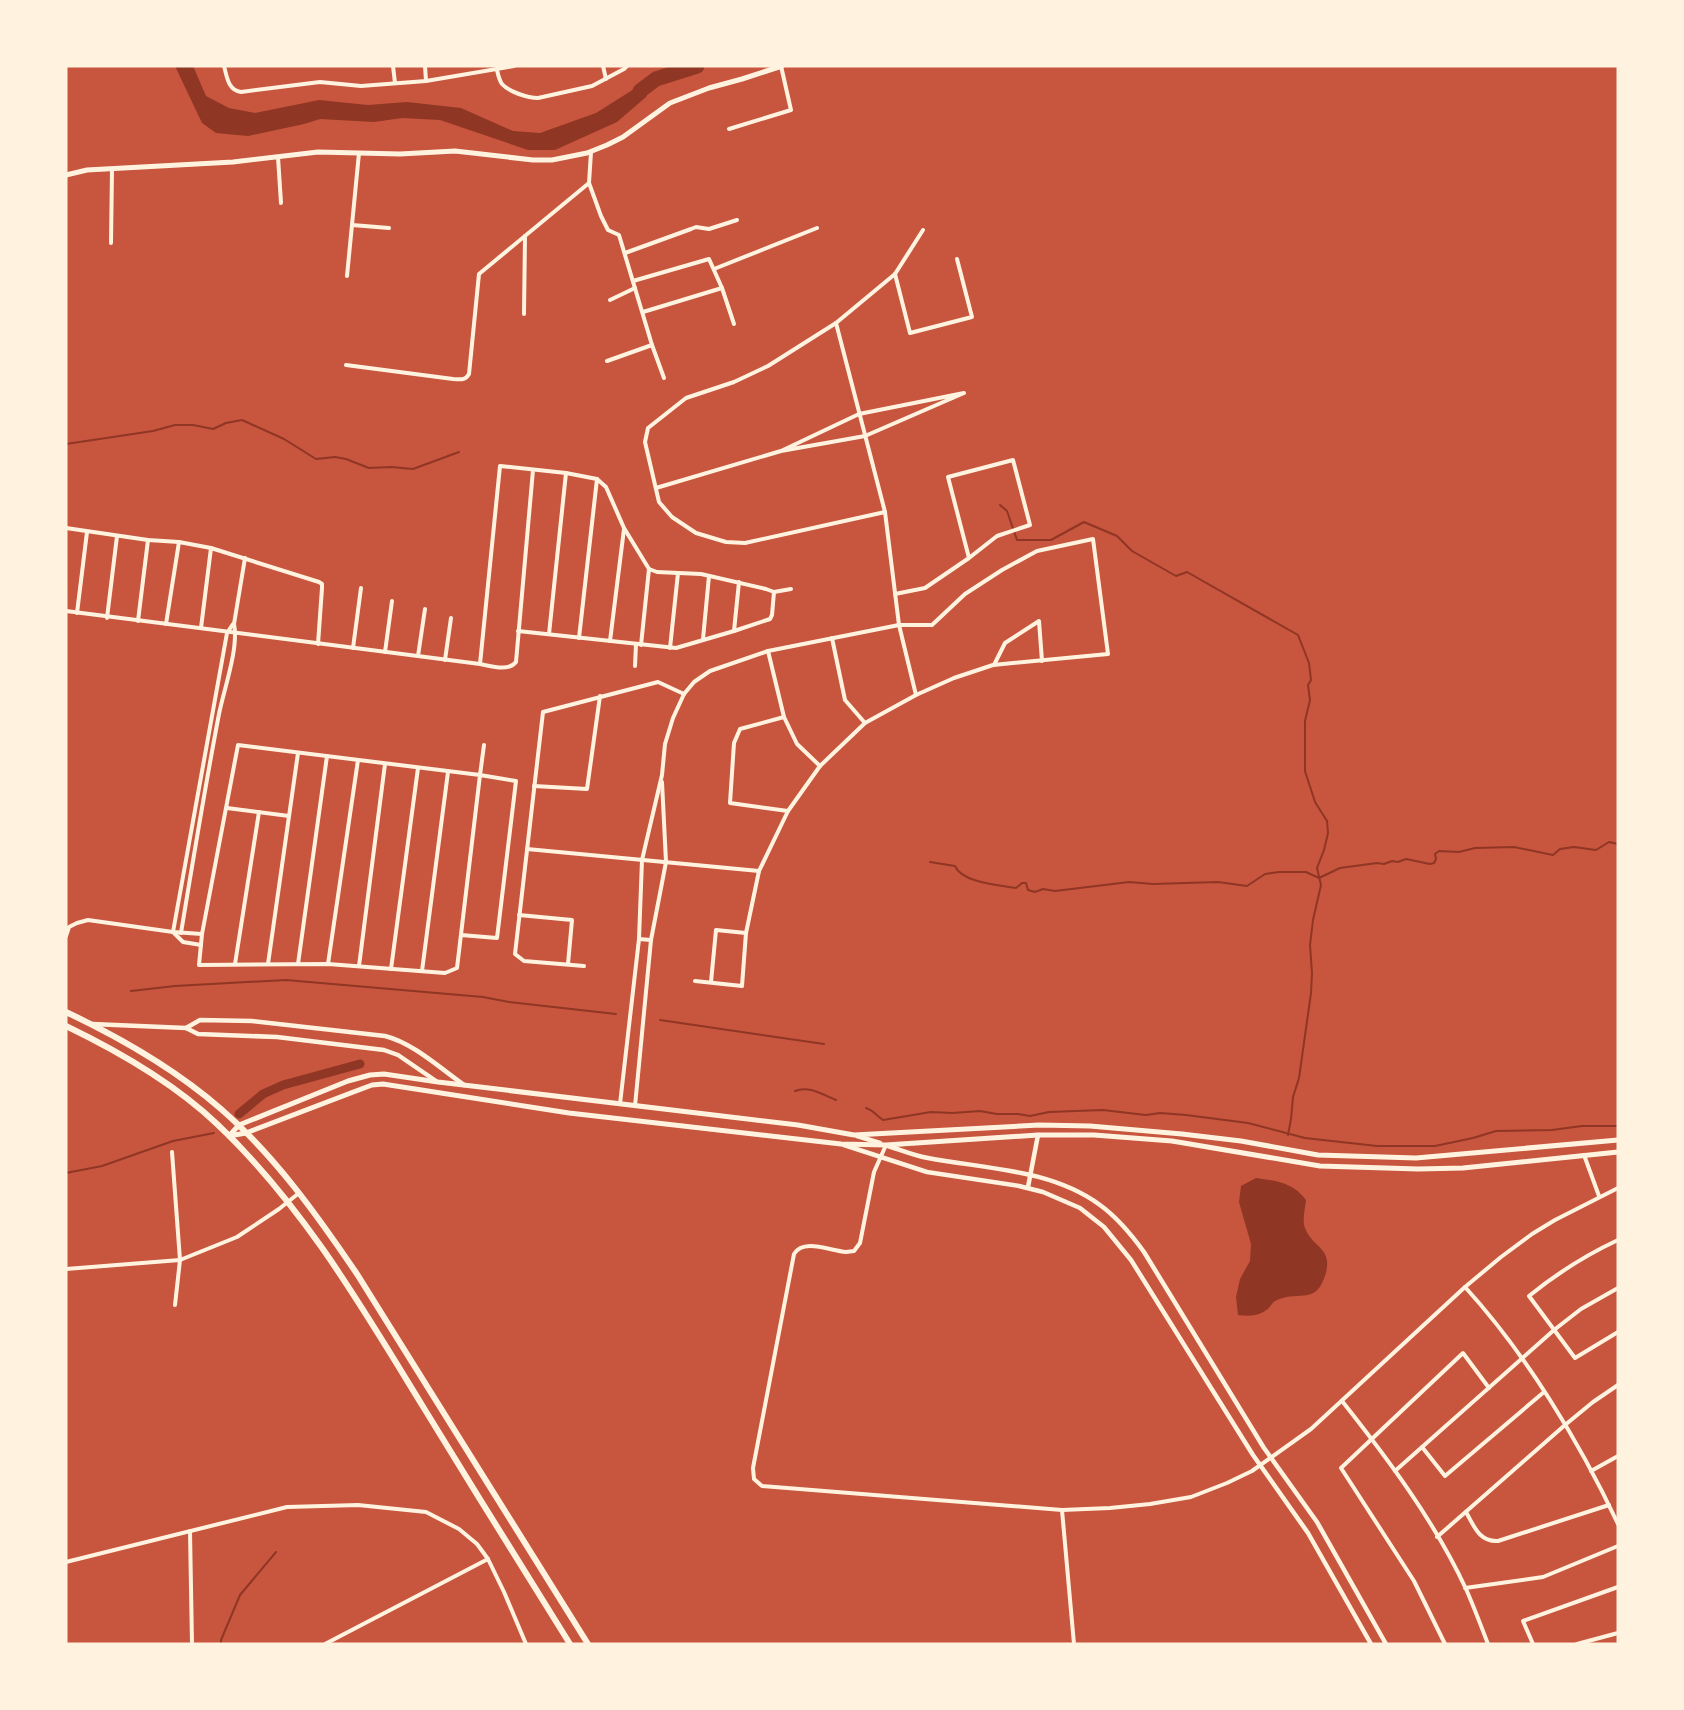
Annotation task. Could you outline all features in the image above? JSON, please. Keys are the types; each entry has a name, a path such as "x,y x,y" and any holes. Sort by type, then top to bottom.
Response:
{"main road":[{"path":"66,175 87,170 233,162 318,152 408,154 455,151 552,160 591,152 623,137 670,103 781,66"},
{"path":"66,1012 135,1047 166,1066 215,1104 239,1125 318,1216 357,1274 588,1644"},
{"path":"66,1026 157,1078 194,1105 229,1136 288,1202 351,1291 570,1644"},
{"path":"229,1136 239,1125 339,1085 370,1075 384,1074 798,1125 854,1135 1039,1125 1090,1126 1182,1134 1318,1155 1416,1158 1618,1140"},
{"path":"229,1136 246,1133 376,1084 402,1086 569,1113 841,1144 886,1145 1038,1135 1094,1135 1172,1141 1320,1166 1418,1169 1463,1168 1618,1152"}],"street":[{"path":"224,66 231,88 235,91 247,92 320,82 361,86 426,81 514,66"},
{"path":"393,66 395,83"},
{"path":"425,66 426,81"},
{"path":"603,66 606,79"},
{"path":"497,70 506,88 534,98 592,86 627,66"},
{"path":"729,129 791,110 781,66"},
{"path":"591,152 589,183 608,230 620,235 664,378"},
{"path":"347,276 359,153"},
{"path":"278,157 281,202"},
{"path":"111,243 112,169"},
{"path":"346,365 453,379 467,378 479,274 589,183"},
{"path":"625,253 691,228 709,229 737,220"},
{"path":"352,225 389,228"},
{"path":"714,269 817,228"},
{"path":"885,512 745,543 726,542 696,533 672,517 659,502 645,442 648,428 686,398 734,382 768,366 836,323 895,274 923,231"},
{"path":"524,314 525,236"},
{"path":"895,274 910,333 972,317 957,258"},
{"path":"633,282 710,260 734,324"},
{"path":"610,300 635,288"},
{"path":"643,312 722,288"},
{"path":"836,323 885,512 899,625 916,695"},
{"path":"607,361 652,345"},
{"path":"656,488 781,451 865,436 964,393 860,414 781,451"},
{"path":"895,594 925,588 969,558 997,536 1030,525 1013,460 948,477 969,558"},
{"path":"480,664 500,466 597,478 606,487 624,528 649,569 657,572 709,576 774,592 791,589"},
{"path":"66,612 507,668 516,662 533,470"},
{"path":"549,634 566,473"},
{"path":"579,638 597,478"},
{"path":"66,528 211,548 322,584 318,644"},
{"path":"610,641 624,528"},
{"path":"76,613 87,532"},
{"path":"107,618 117,536"},
{"path":"620,1104 639,939 642,860 662,775 665,744 684,694 694,682 710,672 768,651 899,625 932,625 965,594 1036,551 1093,538 1108,654 993,665 954,678 916,695 865,723 820,766 788,811 759,871 746,933 742,986 695,981"},
{"path":"138,621 148,540"},
{"path":"166,624 178,542"},
{"path":"201,628 211,548"},
{"path":"181,933 219,713 236,633 234,624 245,558"},
{"path":"635,666 649,569"},
{"path":"670,648 678,573"},
{"path":"703,639 709,576"},
{"path":"734,631 739,582"},
{"path":"353,648 361,588"},
{"path":"518,631 676,648 770,619 774,592"},
{"path":"385,652 392,601"},
{"path":"418,656 425,609"},
{"path":"445,660 451,618"},
{"path":"993,665 1005,643 1039,621 1042,661"},
{"path":"173,932 227,633 234,624"},
{"path":"832,638 845,700 865,723"},
{"path":"768,651 784,717 797,744 820,766"},
{"path":"584,966 524,961 515,954 543,712 658,682 684,694"},
{"path":"534,786 587,789 600,696"},
{"path":"784,717 740,729 734,743 730,804 788,811"},
{"path":"461,935 497,939 516,782 480,776 238,745 202,934 199,965 328,964 445,974 457,968 480,776 484,745"},
{"path":"268,964 298,753"},
{"path":"298,964 327,756"},
{"path":"328,964 358,760"},
{"path":"359,966 385,764"},
{"path":"391,969 418,768"},
{"path":"422,971 448,772"},
{"path":"635,1106 651,940 666,862 662,775"},
{"path":"227,808 289,816"},
{"path":"235,964 259,812"},
{"path":"527,849 759,871"},
{"path":"519,915 572,920 568,964"},
{"path":"66,936 69,927 88,920 202,934"},
{"path":"711,982 716,930 746,933"},
{"path":"173,932 183,942 201,945"},
{"path":"639,939 651,940"},
{"path":"186,1028 200,1020 252,1022 385,1036 411,1048 464,1085"},
{"path":"91,1024 186,1028 198,1034 277,1037 384,1050 398,1055 438,1082"},
{"path":"854,1135 925,1158 1030,1175 1061,1184 1092,1199 1111,1214 1144,1252 1271,1458 1317,1522 1386,1644"},
{"path":"1028,1187 1038,1135"},
{"path":"841,1144 927,1172 1028,1187 1080,1208 1104,1227 1131,1260 1260,1466 1308,1533 1371,1644"},
{"path":"886,1145 874,1172 857,1248 846,1252 805,1246 798,1248 794,1254 753,1464 754,1479 766,1487 1062,1510 1150,1504 1191,1497 1260,1466 1311,1429 1465,1287 1532,1234 1599,1196 1618,1188"},
{"path":"172,1152 180,1260 175,1305"},
{"path":"1584,1154 1599,1196"},
{"path":"66,1269 180,1260 237,1237 299,1193"},
{"path":"1618,1240 1580,1260 1529,1296 1575,1358 1618,1332"},
{"path":"1465,1287 1522,1359 1544,1392 1591,1471 1618,1524"},
{"path":"1395,1472 1554,1330 1581,1309 1618,1288"},
{"path":"1444,1644 1414,1581 1341,1468 1463,1353 1489,1388"},
{"path":"1437,1537 1565,1425 1618,1385"},
{"path":"1422,1447 1445,1476 1544,1392"},
{"path":"1342,1401 1372,1439 1437,1537 1465,1588 1488,1644"},
{"path":"1591,1471 1618,1456"},
{"path":"66,1562 287,1507 358,1505 426,1512 459,1529 477,1544 488,1559 526,1644"},
{"path":"1466,1512 1484,1539 1498,1541 1610,1505"},
{"path":"1062,1510 1074,1644"},
{"path":"190,1531 192,1644"},
{"path":"1465,1588 1543,1577 1618,1546"},
{"path":"325,1644 488,1559"},
{"path":"1533,1644 1523,1621 1618,1587"},
{"path":"1577,1644 1618,1633"}],"shaded area":[{"path":"175,66 193,66 206,96 229,108 255,113 319,100 368,105 407,102 461,108 513,131 540,133 596,113 642,84 656,79 646,97 617,122 555,150 528,150 440,120 402,118 374,122 320,119 248,136 216,133 202,123"},
{"path":"1256,1178 1290,1186 1306,1200 1304,1225 1309,1235 1325,1254 1327,1266 1325,1276 1314,1293 1279,1299 1265,1311 1248,1316 1238,1315 1236,1297 1240,1279 1250,1261 1251,1244 1239,1202 1241,1186"}],"waterway":[{"path":"640,91 656,79 697,66"},
{"path":"66,444 153,431 175,425 193,425 213,429 226,423 242,420 284,439 316,459 335,457 369,468 413,469 459,452"},
{"path":"1000,505 1007,511 1017,540 1051,540 1084,522 1117,536 1132,551 1176,576 1187,572 1298,635 1309,663 1311,680 1308,685 1310,700 1305,721 1305,771 1315,802 1327,821 1328,833 1317,868 1321,885 1310,945 1311,993 1288,1135"},
{"path":"930,862 955,866 965,876 982,882 1016,888 1026,883 1028,890 1035,892 1043,889 1055,891 1129,882 1153,884 1218,882 1247,886 1265,874 1279,872 1306,872 1319,878 1340,868 1384,864 1406,859 1430,864 1434,863 1435,854 1439,851 1459,852 1475,848 1514,847 1553,855 1560,849 1574,847 1596,850 1609,842 1618,844"},
{"path":"131,991 175,986 286,980 483,997 616,1014"},
{"path":"660,1020 824,1044"},
{"path":"239,1114 263,1094 283,1085 360,1064"},
{"path":"795,1091 811,1090 836,1100"},
{"path":"866,1108 883,1120 931,1112 980,1111 1030,1116 1049,1112 1103,1110 1146,1115 1160,1113 1248,1123 1305,1138 1377,1146 1435,1146 1496,1131 1618,1126"},
{"path":"66,1173 102,1166 173,1141 214,1133"},
{"path":"221,1644 240,1595 276,1552"}]}
